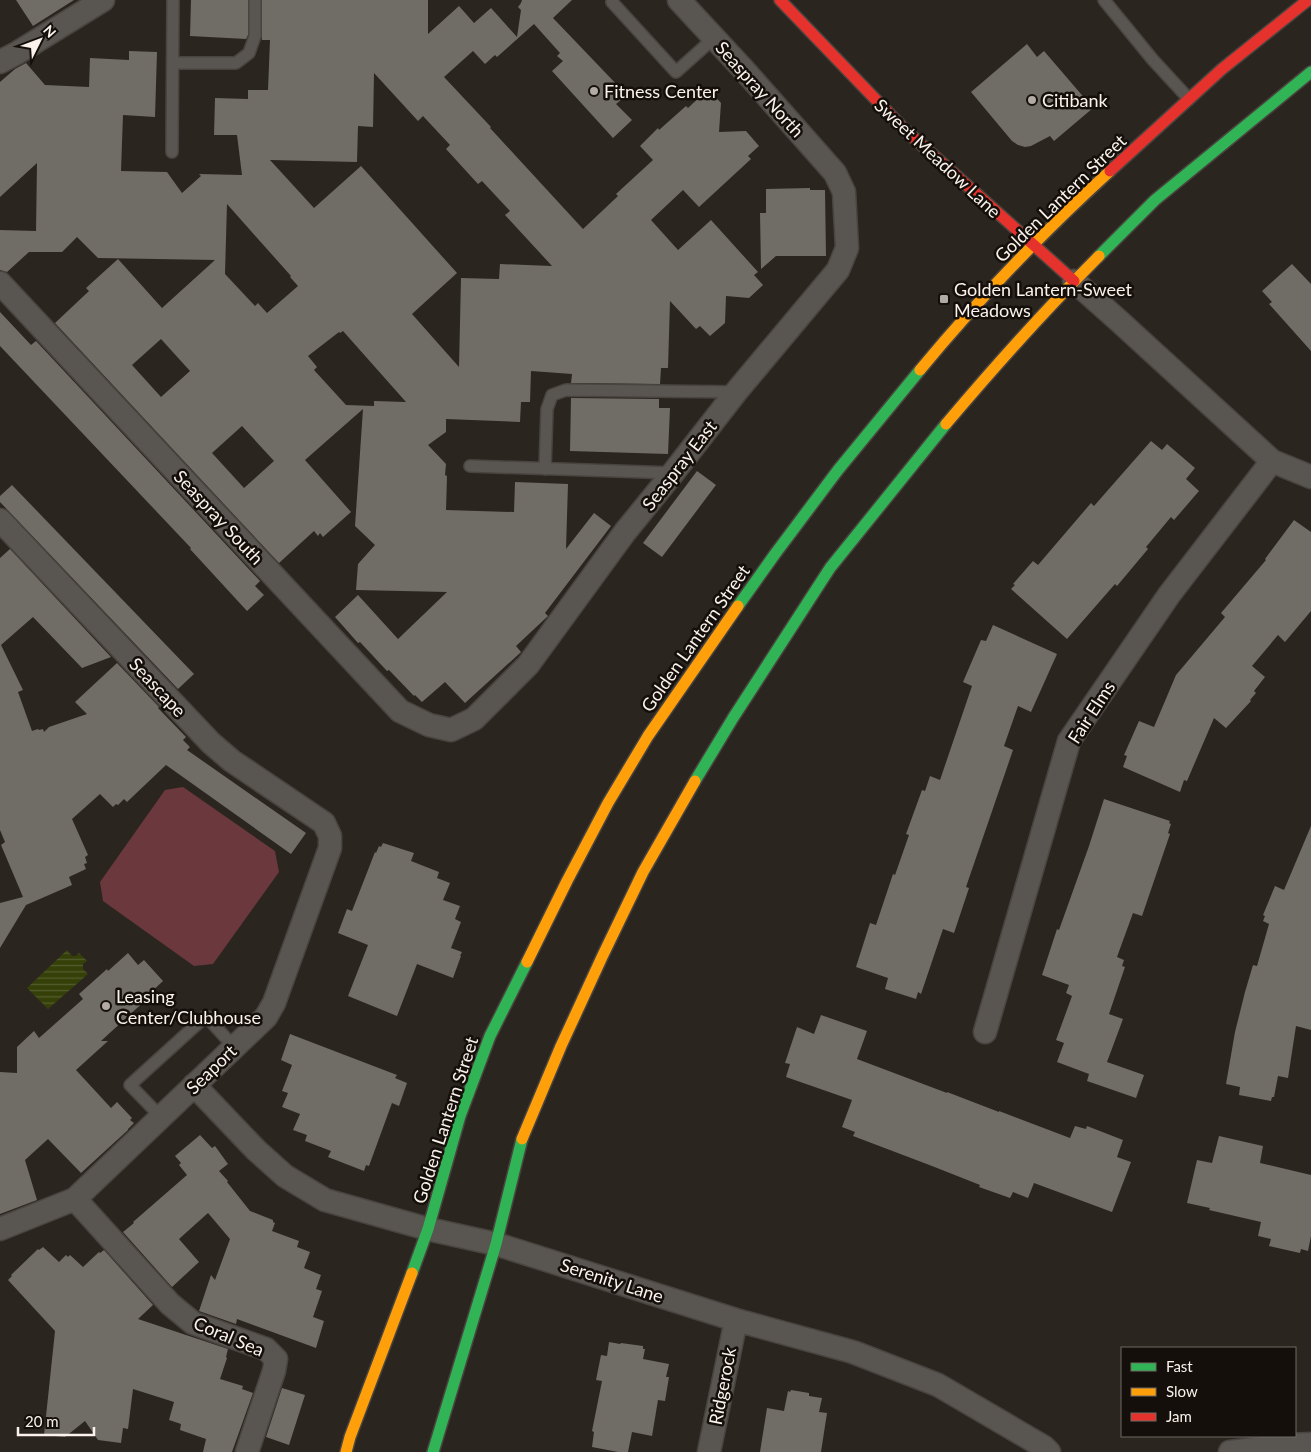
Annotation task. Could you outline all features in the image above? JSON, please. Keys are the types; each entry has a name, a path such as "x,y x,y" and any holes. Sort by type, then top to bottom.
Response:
{"main road":[{"name":"Sweet Meadow Lane","path":"780,0 899,125 1074,281"},
{"name":"Golden Lantern Street","path":"346,1452 428,1229 460,1116 490,1036 571,872 608,803 648,736 752,586 838,470 954,330 1064,213 1222,69 1308,0"},
{"path":"433,1452 496,1244 524,1133 561,1046 643,872 688,792 733,718 830,568 933,439 985,378 1074,281 1155,200 1311,72"}],"street":[{"path":"0,62 17,54 103,0"},
{"name":"Seaspray North","path":"684,2 835,173"},
{"name":"Seaspray East","path":"451,730 474,719 528,665 625,532 673,474 736,392 838,270 847,248 844,192 835,173"},
{"name":"Sweet Meadow Lane","path":"1074,281 1272,461 1311,477"},
{"name":"Seaspray South","path":"0,283 400,711 429,725 451,730"},
{"name":"Fair Elms","path":"985,1032 1069,741 1169,595 1272,461"},
{"name":"Seascape","path":"0,520 211,743 232,761 324,823 330,836"},
{"name":"Seaport","path":"0,1229 75,1200 266,1017 274,1004 330,848 330,836"},
{"name":"Serenity Lane","path":"194,1085 256,1150 285,1176 325,1200 428,1229 496,1244 736,1320 853,1352 938,1385 1044,1447 1049,1452"},
{"name":"Coral Sea","path":"75,1200 170,1304 193,1323 266,1349 276,1359 274,1371 247,1452"},
{"name":"Ridgerock","path":"709,1452 736,1320"},
{"path":"1230,1452 1311,1444"}],"lane":[{"path":"172,152 173,0"},
{"path":"173,63 236,62 249,53 255,36 255,0"},
{"path":"613,0 612,2 676,72 714,38"},
{"path":"1104,0 1153,60 1189,99"},
{"path":"545,469 546,409 552,395 566,390 736,392"},
{"path":"470,466 673,474"},
{"path":"161,1117 130,1085 206,1016 234,1047"}],"shaded area":[{"path":"183,787 275,851 279,872 213,964 194,966 103,901 100,882 165,790"},
{"path":"67,950 72,956 76,956 79,953 87,961 83,964 83,969 88,974 48,1009 27,988"}],"building":[{"path":"16,0 74,0 33,26"},
{"path":"191,0 248,0 248,35 246,39 190,36"},
{"path":"262,0 428,0 428,34 459,6 474,23 491,8 517,37 521,10 518,7 522,0 572,0 553,18 621,89 616,93 622,99 616,104 632,120 613,138 552,71 563,61 557,56 560,53 534,24 497,57 495,55 485,64 473,51 444,77 583,229 618,196 616,194 653,160 640,146 658,128 659,130 686,106 688,108 708,89 721,103 719,132 746,131 759,146 748,156 751,159 699,207 683,190 651,220 678,250 711,220 758,272 754,275 763,285 749,298 726,296 725,323 710,336 700,326 696,329 670,301 668,368 661,368 660,384 571,383 572,374 531,371 530,402 521,402 520,422 446,419 446,432 428,445 446,464 446,510 514,512 515,482 568,484 566,549 594,513 611,526 545,613 548,616 516,646 521,652 465,703 445,682 422,702 389,670 387,671 360,642 358,643 335,617 358,595 398,639 447,592 356,590 358,564 375,545 355,526 363,409 305,460 351,512 323,537 320,533 318,536 314,531 279,563 55,323 89,291 86,288 118,259 162,308 215,260 98,258 77,237 62,252 29,252 7,272 0,270 0,230 36,231 37,163 0,197 0,82 15,69 26,63 45,85 89,87 90,58 129,60 129,51 157,52 155,117 123,115 121,171 167,172 182,193 201,176 199,174 242,175 237,135 214,135 215,98 248,99 248,90 268,90 270,40 262,40","holes":["374,73 418,121 423,116 450,145 446,149 478,184 482,181 510,211 505,215 552,266 500,264 499,279 461,278 459,367 412,314 457,273 361,166 314,208 270,160 357,162 358,126 373,127","227,204 298,286 267,313 258,303 255,306 225,274","343,331 406,402 374,401 374,406 346,405 314,370 317,367 308,356 339,332","161,339 190,371 161,397 132,365","242,426 274,461 244,488 212,453"]},
{"name":"Citibank","path":"1027,44 1037,57 1044,51 1093,108 1054,141 1050,136 1031,146 1025,147 1012,141 971,92"},
{"path":"810,188 810,190 825,190 826,256 776,256 761,269 760,213 766,213 766,189"},
{"path":"1292,264 1311,284 1311,351 1269,304 1272,302 1262,291"},
{"path":"0,312 31,345 36,341 260,581 255,586 264,595 247,611 191,548 0,346"},
{"path":"571,398 659,399 659,408 670,408 668,454 570,451"},
{"path":"1151,441 1162,450 1167,444 1195,468 1186,479 1199,491 1174,520 1171,517 1146,547 1148,549 1117,586 1115,584 1067,639 1011,589 1015,585 1013,584 1033,561 1038,565 1091,503 1094,506"},
{"path":"697,471 716,485 662,557 643,543"},
{"path":"12,485 194,674 178,689 0,502 0,496"},
{"path":"1294,520 1311,532 1311,611 1285,642 1278,635 1252,666 1265,677 1254,691 1256,693 1251,701 1226,728 1214,718 1187,781 1184,780 1180,792 1123,767 1127,756 1124,755 1139,721 1154,727 1176,675 1225,617 1221,613 1266,560"},
{"path":"10,549 111,657 82,668 33,617 1,645 23,690 18,692 32,731 43,729 44,732 49,727 87,714 75,702 117,663 186,737 183,740 190,747 187,750 306,833 291,854 166,765 127,802 124,799 113,807 100,794 72,819 88,855 85,857 87,863 84,864 86,869 69,877 72,885 26,905 0,948 0,903 23,897 1,845 5,842 0,830 0,558"},
{"path":"993,625 1057,654 1031,712 1018,706 1004,746 1013,750 966,887 969,888 954,933 943,929 921,994 918,992 916,999 885,989 888,978 856,967 870,923 876,925 893,874 895,875 909,835 906,834 922,790 925,791 930,776 940,780 972,686 963,682 981,640 986,641"},
{"path":"1104,799 1170,821 1169,823 1171,824 1168,833 1170,834 1142,916 1133,913 1117,957 1124,960 1122,966 1125,967 1109,1014 1123,1019 1107,1062 1144,1075 1136,1098 1087,1081 1089,1074 1057,1062 1064,1043 1056,1040 1072,996 1066,993 1069,985 1042,975"},
{"path":"1311,826 1311,1030 1296,1026 1288,1078 1278,1076 1274,1097 1272,1097 1271,1101 1239,1095 1240,1087 1226,1084 1235,1032 1245,992 1253,965 1257,966 1269,924 1263,921 1265,916 1263,915 1275,886 1284,890"},
{"path":"383,843 414,853 411,861 439,872 437,878 450,883 443,900 460,906 455,919 461,922 451,948 462,952 453,978 417,964 397,1016 348,996 368,945 338,933 347,909 352,911 375,852"},
{"path":"128,953 138,965 144,960 163,981 147,996 148,998 101,1041 108,1041 76,1070 111,1108 117,1102 132,1118 130,1120 134,1123 81,1173 48,1139 25,1160 37,1200 0,1214 0,1072 17,1073 17,1047 34,1031 39,1038 83,999 79,994"},
{"path":"821,1015 867,1031 857,1059 1070,1138 1075,1126 1086,1129 1087,1126 1123,1140 1117,1157 1131,1162 1112,1212 1034,1183 1028,1198 1013,1192 1010,1198 853,1136 855,1132 842,1127 852,1100 786,1077 790,1064 785,1063 797,1027 814,1034"},
{"path":"290,1034 397,1075 395,1078 407,1083 399,1106 392,1103 369,1166 366,1165 364,1171 328,1157 331,1151 305,1141 307,1135 293,1130 300,1114 282,1107 288,1093 282,1091 292,1065 281,1060"},
{"path":"200,1135 212,1148 215,1146 228,1164 219,1171 250,1211 273,1220 275,1223 272,1231 299,1241 297,1247 310,1252 304,1268 321,1275 316,1289 322,1291 313,1317 324,1321 316,1348 237,1319 236,1324 199,1311 211,1275 215,1280 230,1239 208,1213 179,1239 199,1262 172,1287 123,1232 187,1175 175,1156"},
{"path":"1219,1136 1263,1146 1260,1163 1311,1175 1311,1236 1308,1251 1301,1249 1300,1253 1269,1246 1271,1239 1258,1236 1261,1222 1187,1203 1197,1160 1212,1163"},
{"path":"43,1247 59,1262 66,1255 68,1257 70,1255 83,1267 99,1252 104,1250 153,1305 138,1319 228,1349 220,1379 243,1386 242,1389 253,1393 232,1452 203,1452 206,1439 180,1430 181,1424 169,1420 174,1402 133,1389 128,1429 123,1428 121,1443 98,1440 85,1421 65,1437 44,1435 55,1331 8,1280 38,1249"},
{"path":"609,1342 643,1346 643,1349 645,1349 643,1359 669,1364 666,1377 669,1377 665,1401 658,1400 652,1436 632,1432 628,1452 592,1447 594,1432 592,1431 602,1381 596,1380 601,1355 607,1356"},
{"path":"282,1388 305,1395 289,1445 266,1437"},
{"path":"791,1390 809,1393 809,1396 822,1398 819,1412 827,1413 821,1452 760,1452 767,1408 784,1411 788,1391 790,1392"}],"traffic: fast":[{"path":"1099,256 1155,200 1311,72"},
{"path":"738,606 838,470 920,370"},
{"path":"695,781 733,718 830,568 946,424"},
{"path":"412,1273 428,1229 460,1116 490,1036 527,962"},
{"path":"433,1452 496,1244 522,1139"}],"traffic: slow":[{"path":"920,370 1011,268 1110,171"},
{"path":"946,424 1021,338 1099,256"},
{"path":"527,962 608,803 648,736 738,606"},
{"path":"522,1139 561,1046 643,872 695,781"},
{"path":"346,1452 412,1273"}],"traffic: jam":[{"path":"780,0 905,130 1074,281"},
{"path":"1110,171 1222,69 1308,0"}],"place":[{"name":"Fitness Center","path":"594,91"},
{"name":"Citibank","path":"1032,100"},
{"name":"Golden Lantern-Sweet Meadows","path":"944,299"},
{"name":"Leasing Center/Clubhouse","path":"106,1006"}]}
